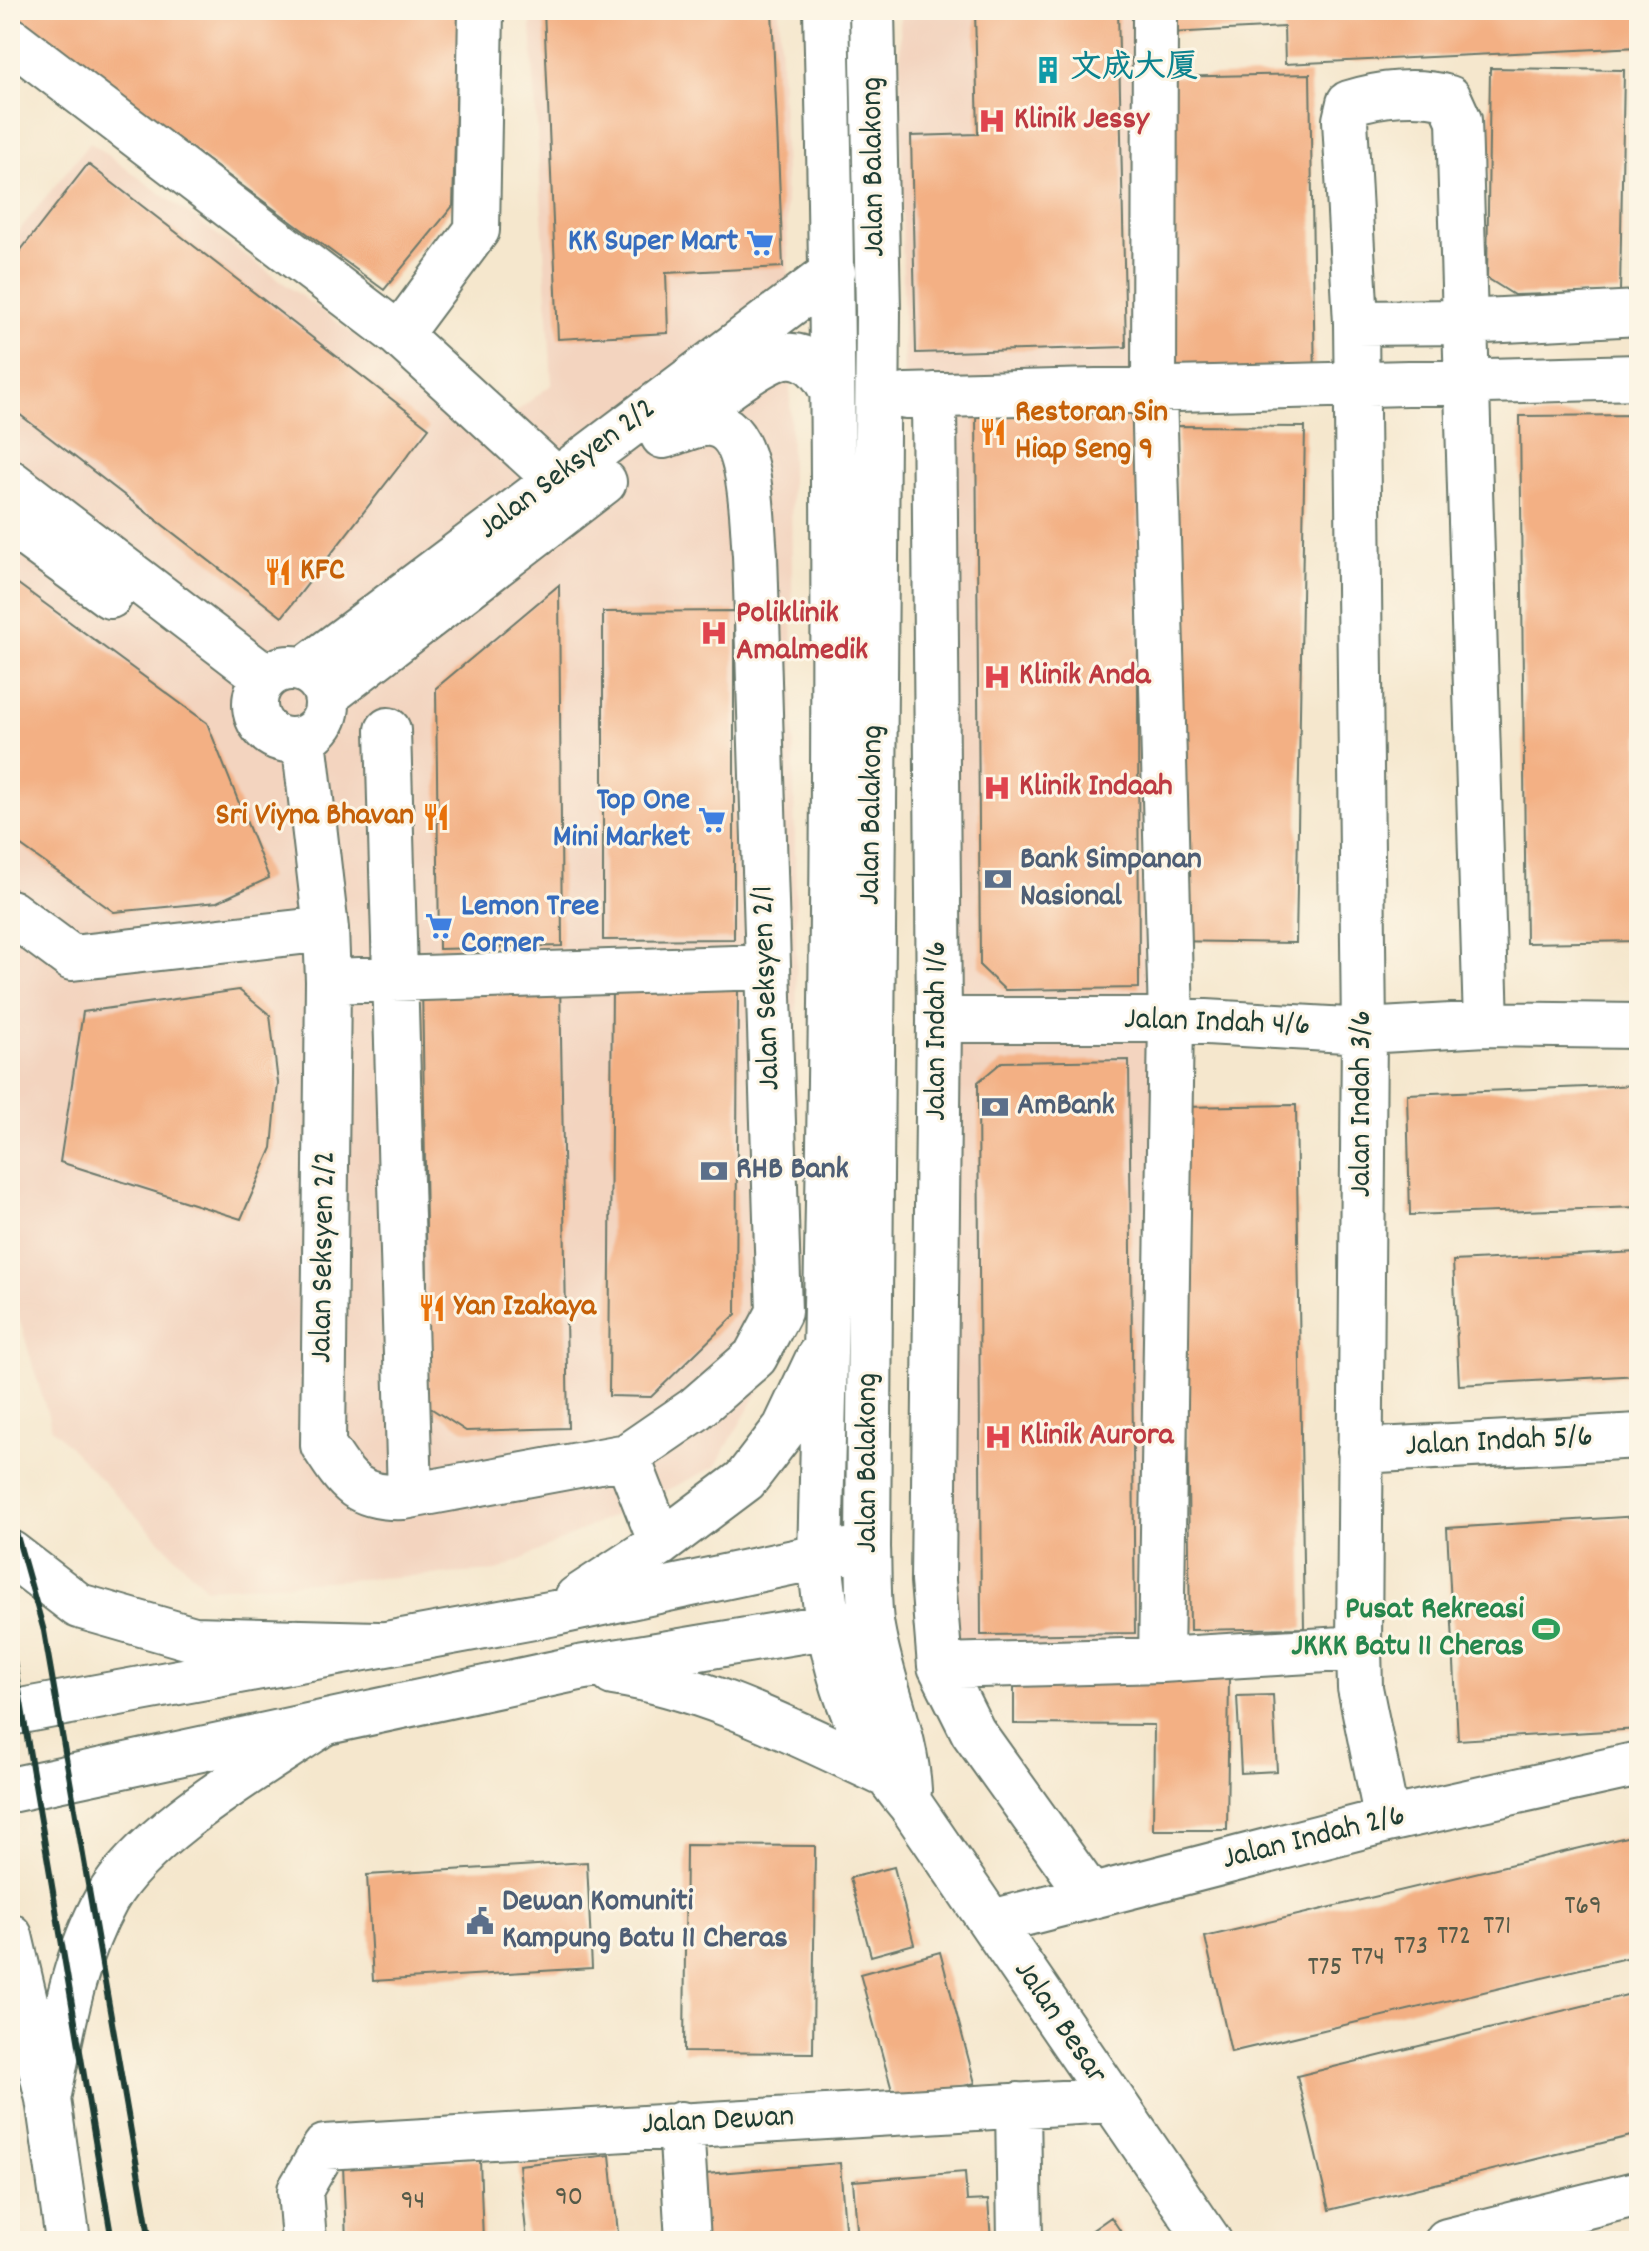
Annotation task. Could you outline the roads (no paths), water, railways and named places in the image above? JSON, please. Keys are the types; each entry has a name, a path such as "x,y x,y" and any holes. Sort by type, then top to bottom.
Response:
{"main road":[{"path":"399,335 477,230 481,10"},
{"name":"Jalan Balakong","path":"820,1556 826,1343 833,272 826,10"},
{"name":"Jalan Balakong","path":"871,1620 868,1547 877,396 872,10"},
{"path":"1155,10 1154,390 1171,1020 1161,1660"},
{"path":"10,39 399,335 557,480"},
{"name":"Jalan Indah 3/6","path":"1387,1820 1360,1688 1359,1648 1364,1031 1356,323 1345,120 1349,103 1428,92 1449,98 1459,120 1464,322"},
{"name":"Jalan Seksyen 2/2","path":"288,686 833,272"},
{"path":"1356,323 1464,322 1639,313"},
{"path":"1464,322 1486,1024"},
{"path":"10,482 288,686 324,721 304,739 285,740 268,733 257,718 288,686 663,436 762,366 784,355 808,361 823,371 832,392"},
{"path":"877,396 1639,377"},
{"name":"Jalan Indah 1/6","path":"934,395 939,1020 933,1581 940,1666"},
{"name":"Jalan Seksyen 2/1","path":"627,1456 694,1410 755,1357 779,1312 755,555 744,451 731,431 710,423 663,436"},
{"path":"10,523 288,686"},
{"path":"388,730 410,1495"},
{"name":"Jalan Seksyen 2/2","path":"304,739 326,929 328,981 323,1445 345,1479 374,1498 410,1495 627,1456"},
{"path":"10,912 72,958 326,929"},
{"path":"328,981 766,967"},
{"name":"Jalan Indah 4/6","path":"939,1020 1171,1020 1364,1031 1486,1024 1639,1026"},
{"path":"555,1613 661,1543 745,1480 785,1428 826,1343"},
{"name":"Jalan Indah 5/6","path":"1360,1451 1639,1436"},
{"path":"627,1456 661,1543"},
{"path":"10,1713 555,1613 868,1547"},
{"path":"10,1553 79,1606 194,1639 378,1644"},
{"path":"820,1556 826,1626"},
{"path":"10,1790 579,1668 871,1620 894,1722 908,1764 897,1789 759,1716 657,1679 579,1668"},
{"name":"Jalan Besar","path":"826,1626 854,1714 897,1789 992,1922 1209,2241"},
{"path":"1089,1894 973,1732 940,1666 1161,1660 1359,1648"},
{"path":"48,2099 74,1978 107,1899 153,1845 201,1806 324,1723"},
{"name":"Jalan Indah 2/6","path":"992,1922 1089,1894 1387,1820 1639,1764"},
{"path":"10,1936 48,2099 68,2241"},
{"name":"Jalan Dewan","path":"304,2241 300,2190 325,2147 1111,2100"},
{"path":"1018,2105 1020,2241"},
{"path":"681,2124 688,2241"},
{"path":"1447,2241 1639,2193"}],"railway":[{"path":"10,1511 44,1631 150,2241"},
{"path":"10,1637 112,2241"}],"place":[{"name":"文成大厦","path":"1048,70"},
{"name":"Klinik Jessy","path":"992,121"},
{"name":"KK Super Mart","path":"760,243"},
{"name":"Restoran Sin Hiap Seng 9","path":"993,432"},
{"name":"KFC","path":"278,572"},
{"name":"Poliklinik Amalmedik","path":"714,633"},
{"name":"Klinik Anda","path":"997,677"},
{"name":"Klinik Indaah","path":"997,788"},
{"name":"Sri Viyna Bhavan","path":"436,817"},
{"name":"Top One Mini Market","path":"712,820"},
{"name":"Bank Simpanan Nasional","path":"998,879"},
{"name":"Lemon Tree Corner","path":"439,926"},
{"name":"AmBank","path":"995,1107"},
{"name":"RHB Bank","path":"714,1171"},
{"name":"Yan Izakaya","path":"432,1308"},
{"name":"Klinik Aurora","path":"998,1437"},
{"name":"Pusat Rekreasi JKKK Batu 11 Cheras","path":"1546,1629"},
{"name":"Dewan Komuniti Kampung Batu 11 Cheras","path":"480,1921"}]}
